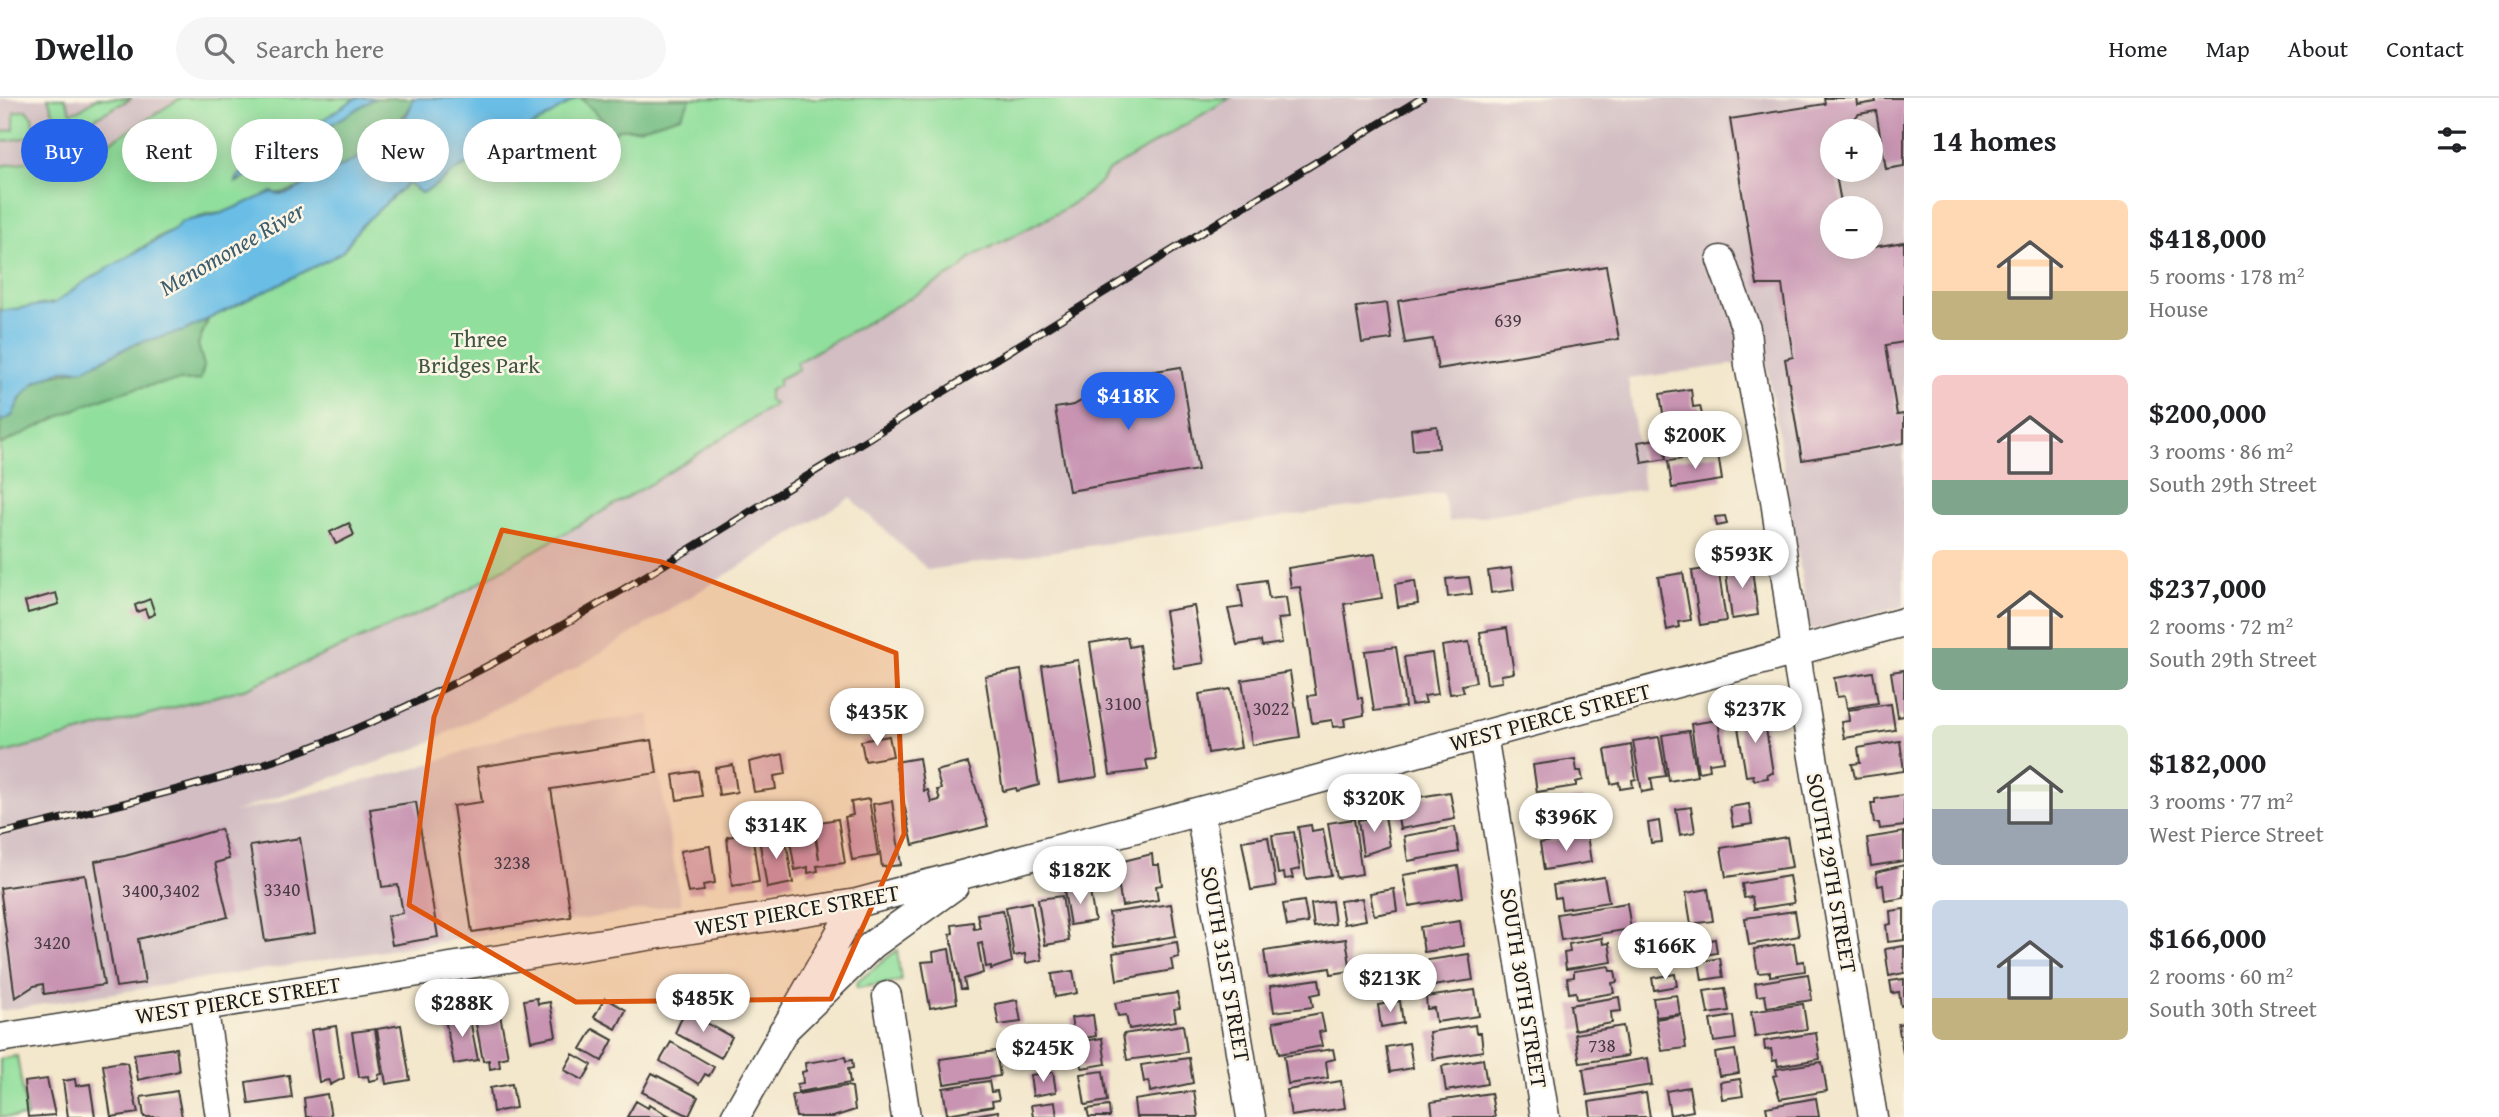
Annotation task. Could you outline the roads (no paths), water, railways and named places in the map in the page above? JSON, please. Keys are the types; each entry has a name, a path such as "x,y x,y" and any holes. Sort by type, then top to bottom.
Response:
{"street":[{"name":"SOUTH 29TH STREET","path":"1721,260 1746,329 1749,365 1775,500 1796,650 1873,1117"},
{"name":"WEST PIERCE STREET","path":"0,1038 856,904 1904,622"},
{"name":"SOUTH 30TH STREET","path":"1483,735 1545,1117"},
{"name":"SOUTH 31ST STREET","path":"1200,811 1251,1117"},
{"path":"783,1031 872,945 930,901 977,872"},
{"path":"735,1117 856,904"},
{"path":"887,996 906,1117"},
{"path":"202,1005 220,1117"}],"water":[{"path":"356,98 375,98 340,119 324,119"},
{"path":"413,98 577,98 544,119 463,119 463,167 449,176 449,119 404,119"},
{"name":"Menomonee River","path":"357,158 357,182 441,182 421,193 408,183 360,227 343,251 184,331 134,344 84,369 62,370 37,381 21,397 12,416 0,422 0,311 55,303 81,284 174,230 181,222 222,213 272,192 284,194 310,182 343,182 343,165"}],"railway":[{"path":"0,834 165,793 287,756 392,713 456,682 641,579 1422,98"}],"park label":[{"name":"Three Bridges Park","path":"479,352"}]}
